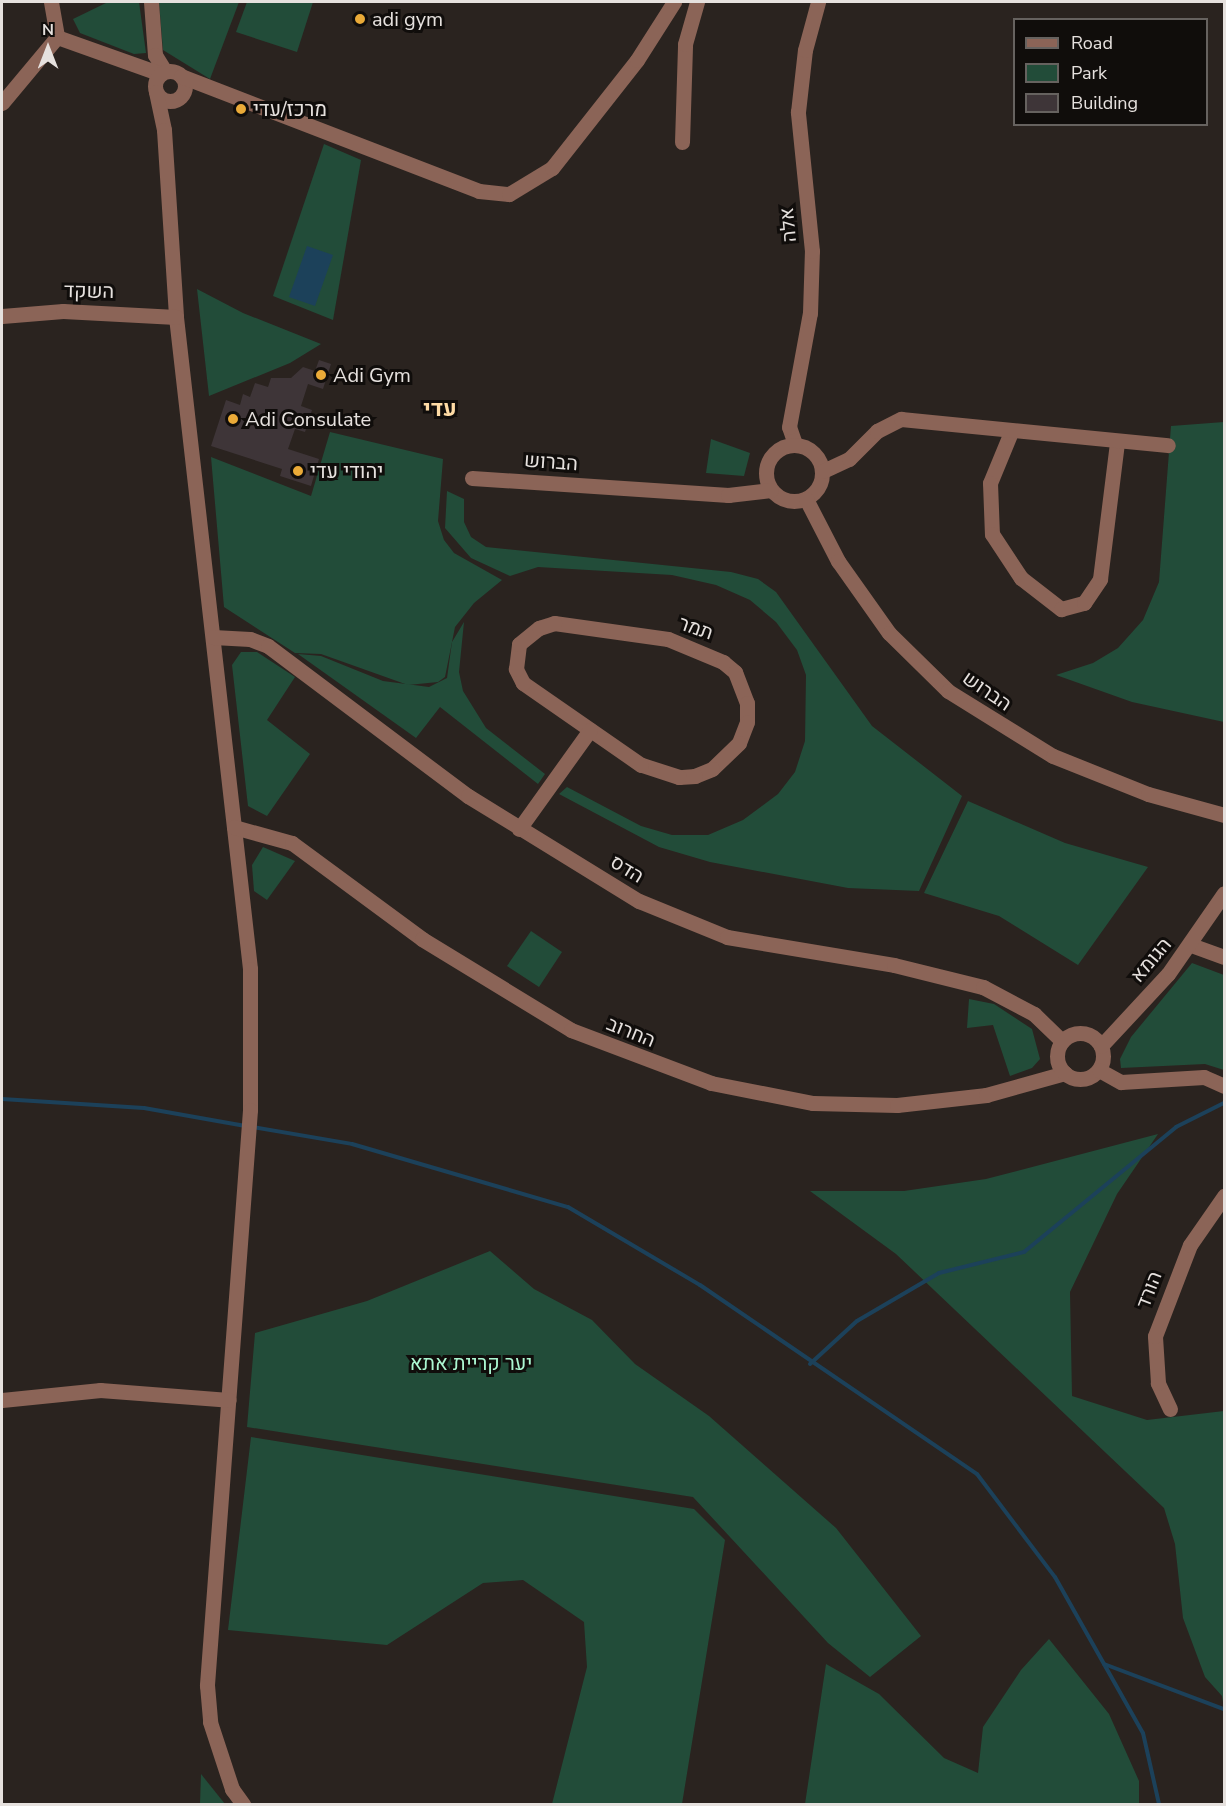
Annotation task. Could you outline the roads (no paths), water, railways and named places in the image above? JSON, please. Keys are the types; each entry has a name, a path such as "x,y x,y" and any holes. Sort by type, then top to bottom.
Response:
{"street":[{"path":"2,104 57,37 51,2"},
{"path":"151,2 164,130 176,317 250,969 250,1110 207,1685 210,1722 232,1789 243,1804"},
{"path":"57,37 138,69 159,81 181,75 210,90 479,191 509,194 552,168 637,60 674,2 692,2"},
{"path":"682,142 685,44 698,2"},
{"name":"אלה","path":"795,444 789,427 810,313 812,251 798,112 805,50 818,2"},
{"path":"164,130 178,98 181,75"},
{"path":"159,81 163,99 178,98 210,90"},
{"name":"השקד","path":"2,316 63,311 176,317"},
{"path":"823,471 849,459 877,431 901,419 1011,432 1168,445"},
{"path":"1011,432 990,483 992,534 1021,578 1062,609 1084,603 1100,579 1117,442"},
{"path":"795,444 813,452 823,471 817,490 806,499 786,500 771,490 767,462 779,450 795,444"},
{"name":"הברוש","path":"472,478 728,495 771,490"},
{"name":"הברוש","path":"806,499 838,561 889,633 948,691 1053,756 1148,794 1224,815"},
{"name":"תמר","path":"570,623 687,644 723,662 743,685 747,722 739,743 712,769 695,776 660,773 590,730 522,683 516,669 519,644 539,628 570,623"},
{"name":"הדס","path":"213,637 250,639 268,646 519,829 682,921 768,947 894,965 974,984 1010,998 1062,1041"},
{"path":"519,829 590,730"},
{"name":"החרוב","path":"234,827 292,843 422,939 571,1030 711,1083 813,1103 897,1105 986,1095 1065,1073"},
{"name":"הגומא","path":"1101,1046 1191,945 1224,893"},
{"path":"1191,945 1224,957"},
{"path":"1083,1033 1101,1046 1099,1070 1079,1079 1065,1073 1057,1054 1062,1041 1083,1033"},
{"path":"1099,1070 1121,1082 1204,1077 1224,1086"},
{"name":"הורד","path":"1170,1409 1158,1383 1155,1336 1190,1245 1224,1196"},
{"path":"2,1400 100,1389 229,1400"}],"water":[{"path":"307,246 333,255 315,306 289,297"}],"waterway":[{"path":"2,1099 144,1108 245,1126"},
{"path":"810,1364 857,1321 939,1273 1024,1252 1176,1127 1224,1103"},
{"path":"253,1127 352,1144 568,1207 700,1285 977,1474 1055,1577 1143,1733 1159,1804"},
{"path":"1104,1664 1224,1709"}],"place":[{"name":"adi gym","path":"360,19"},
{"name":"מרכז/עדי","path":"241,109"},
{"name":"Adi Gym","path":"321,375"},
{"name":"Adi Consulate","path":"233,419"},
{"name":"יהודי עדי","path":"298,471"}],"district":[{"name":"עדי","path":"440,410"}],"park label":[{"name":"יער קריית אתא","path":"471,1363"}]}
